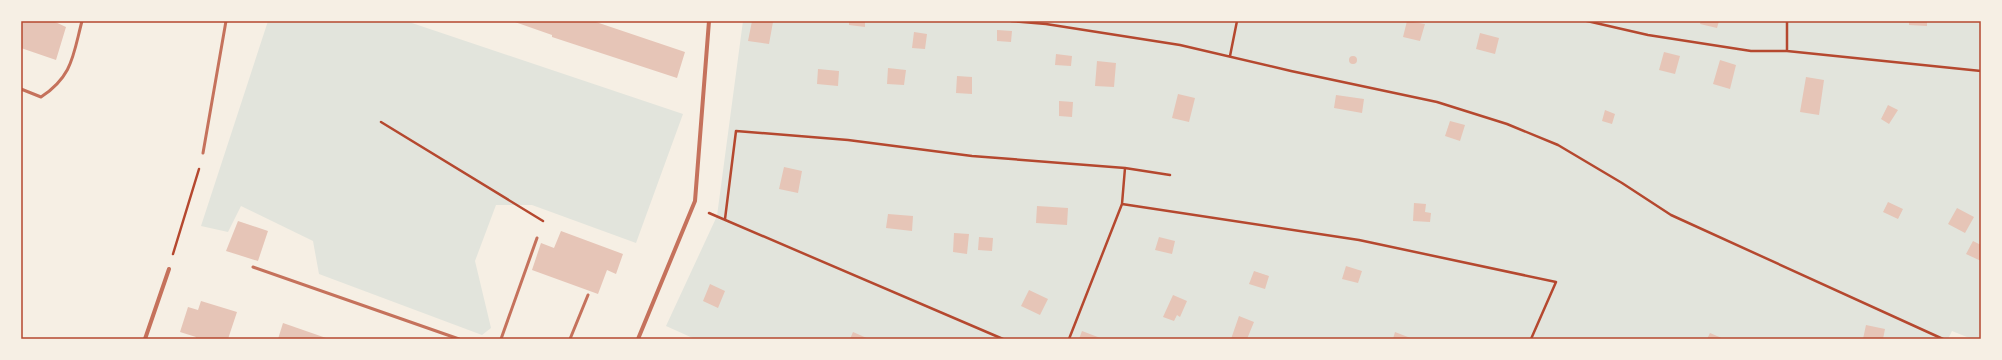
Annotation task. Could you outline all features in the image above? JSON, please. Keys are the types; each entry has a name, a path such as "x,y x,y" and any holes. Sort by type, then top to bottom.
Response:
{"street":[{"path":"638,339 692,206 695,193 709,21"},
{"path":"145,339 169,269"}],"lane":[{"path":"21,89 41,97 55,88 70,67 82,21"},
{"path":"203,153 226,21"},
{"path":"501,339 537,238"},
{"path":"253,267 459,339"},
{"path":"570,339 588,295"}],"path":[{"path":"1011,21 1046,22 1180,45 1291,71 1437,102 1507,124 1558,145 1622,183 1671,215 1943,339"},
{"path":"1230,56 1237,21"},
{"path":"1587,21 1664,38 1751,51 1787,51 1981,71"},
{"path":"1786,21 1787,51"},
{"path":"381,122 544,222 537,238"},
{"path":"726,219 736,131 848,140 972,156 1125,168 1170,175"},
{"path":"169,269 203,153"},
{"path":"1069,339 1122,204 1125,168"},
{"path":"1122,204 1359,240 1556,282 1531,339"},
{"path":"692,206 726,219 1002,339"}],"shaded area":[{"path":"268,21 406,21 683,114 636,243 532,205 496,205 475,261 491,328 482,335 319,274 313,241 241,206 228,232 201,226"},
{"path":"743,21 1981,21 1981,339 1972,339 1952,331 1948,339 695,339 666,326 717,216"}],"building":[{"path":"21,21 53,21 66,27 56,60 21,48"},
{"path":"512,21 593,21 685,52 677,78 552,37 552,35"},
{"path":"752,21 773,22 769,44 748,41"},
{"path":"849,21 865,21 865,27 849,25"},
{"path":"1407,21 1425,24 1420,41 1403,37"},
{"path":"1701,21 1719,21 1717,28 1700,24"},
{"path":"1909,21 1927,21 1927,26 1909,25"},
{"path":"997,30 1012,31 1011,42 997,41"},
{"path":"914,32 927,34 925,49 912,48"},
{"path":"1480,33 1499,38 1495,54 1476,49"},
{"path":"1664,52 1680,56 1675,74 1659,70"},
{"path":"1056,54 1072,56 1071,66 1055,65"},
{"path":"1351,56 1355,56 1357,60 1355,64 1351,64 1349,62 1349,58"},
{"path":"1720,60 1736,65 1730,89 1713,84"},
{"path":"1097,61 1116,63 1114,87 1095,86"},
{"path":"888,68 906,70 904,85 887,84"},
{"path":"818,69 839,71 838,86 817,84"},
{"path":"957,76 972,77 972,94 956,93"},
{"path":"1806,77 1824,80 1819,115 1800,112"},
{"path":"1178,94 1195,98 1189,122 1172,118"},
{"path":"1336,95 1364,99 1362,113 1334,108"},
{"path":"1059,101 1073,102 1072,117 1059,116"},
{"path":"1888,105 1898,110 1889,124 1881,119"},
{"path":"1605,110 1615,114 1612,124 1602,121"},
{"path":"1450,121 1465,125 1460,141 1445,136"},
{"path":"784,167 802,171 798,193 779,189"},
{"path":"1888,202 1903,209 1898,219 1883,212"},
{"path":"1414,203 1426,204 1425,212 1431,213 1430,222 1413,221"},
{"path":"1037,206 1068,208 1067,225 1036,223"},
{"path":"1957,208 1974,217 1965,233 1948,224"},
{"path":"888,214 913,216 912,231 886,228"},
{"path":"238,221 268,231 258,261 226,251"},
{"path":"561,231 623,254 616,274 607,270 598,294 532,270 541,243 554,248"},
{"path":"954,233 969,234 967,254 953,252"},
{"path":"979,237 993,238 992,251 978,250"},
{"path":"1159,237 1175,241 1172,254 1155,250"},
{"path":"1973,241 1981,245 1981,261 1966,254"},
{"path":"1346,266 1362,271 1358,283 1342,279"},
{"path":"1254,271 1269,276 1265,289 1249,284"},
{"path":"710,284 725,291 718,308 703,301"},
{"path":"1029,290 1048,299 1040,315 1021,306"},
{"path":"1173,295 1187,301 1180,317 1177,315 1174,321 1163,317"},
{"path":"201,301 237,312 228,339 195,339 196,337 180,332 188,307 198,310"},
{"path":"1239,316 1254,322 1247,339 1231,339"},
{"path":"283,323 329,339 278,339"},
{"path":"1866,325 1885,329 1883,339 1863,339"},
{"path":"1082,331 1103,339 1079,339"},
{"path":"853,332 869,339 850,339"},
{"path":"1395,332 1413,339 1393,339"},
{"path":"1710,333 1724,339 1707,339"}]}
